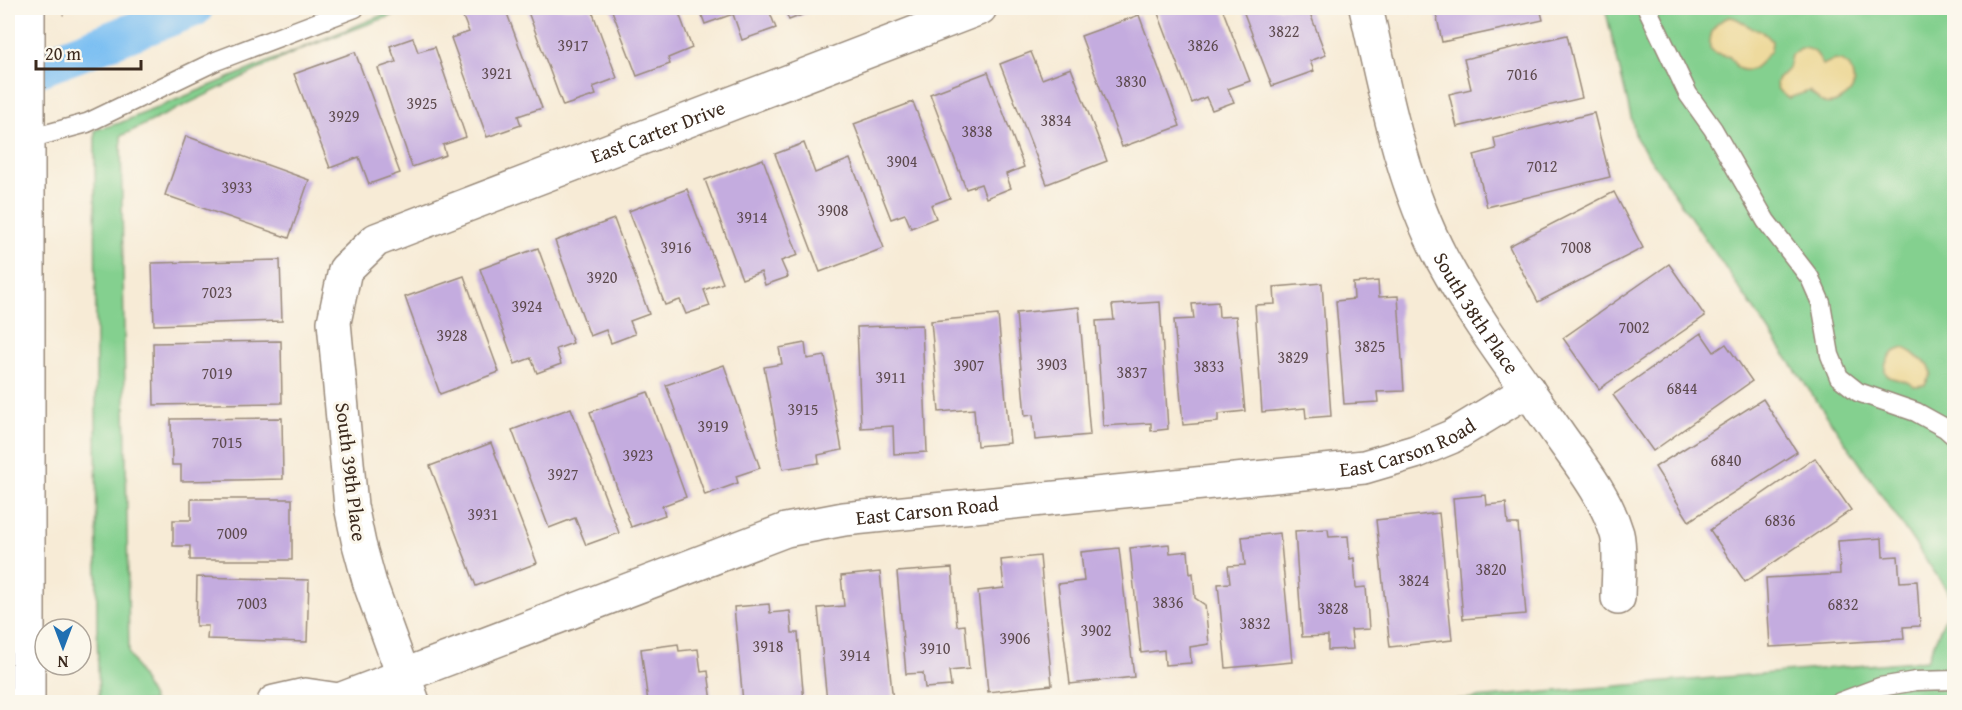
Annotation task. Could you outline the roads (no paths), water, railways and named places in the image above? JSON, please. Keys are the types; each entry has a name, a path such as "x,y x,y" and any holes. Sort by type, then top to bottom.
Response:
{"street":[{"name":"East Carter Drive","path":"345,270 376,240 980,8"},
{"name":"South 38th Place","path":"1366,8 1391,119 1407,175 1427,225 1442,259 1490,336 1602,496 1617,536 1618,598"},
{"path":"28,17 28,702"},
{"name":"South 39th Place","path":"345,270 334,322 351,506 370,584 407,690"},
{"name":"East Carson Road","path":"274,702 305,695 338,701 407,690 786,530 844,519 1364,467 1415,452 1451,437 1528,390"}],"lane":[{"path":"28,139 87,123 216,61 355,8"},
{"path":"1647,8 1688,94 1713,129 1766,221 1810,278 1821,303 1830,356 1839,377 1858,392 1916,412 1946,428 1954,436"},
{"path":"1840,702 1880,687 1916,681 1954,680"}],"waterway":[{"path":"8,80 194,8"}]}
